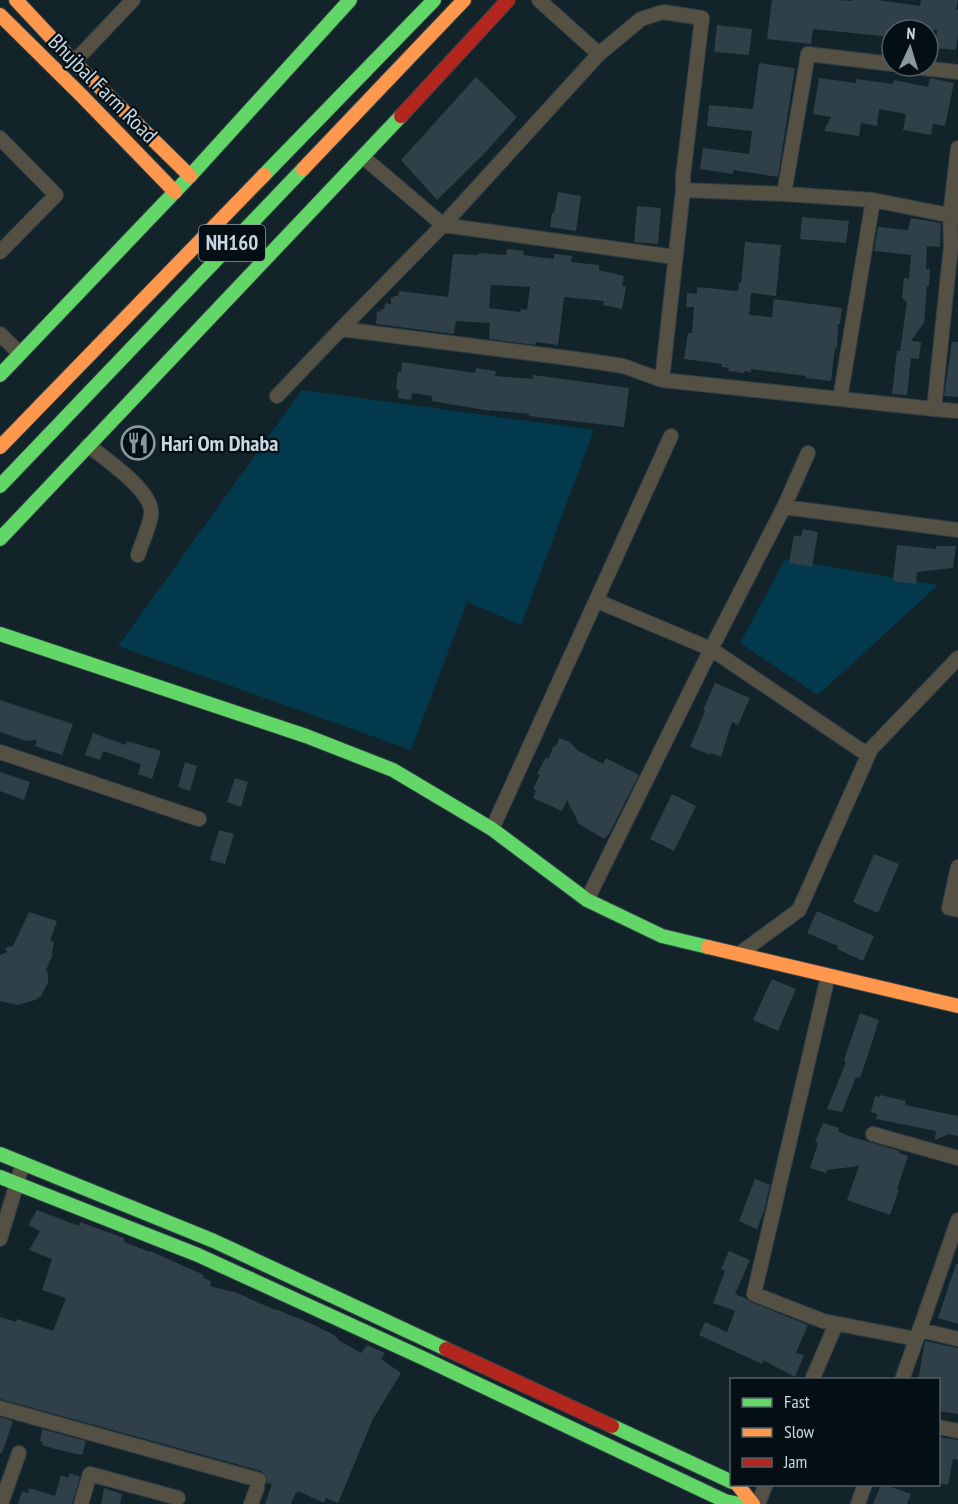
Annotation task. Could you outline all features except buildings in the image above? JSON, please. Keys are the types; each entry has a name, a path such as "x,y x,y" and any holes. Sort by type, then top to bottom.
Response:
{"main road":[{"name":"Bhujbal Farm Road","path":"16,0 74,62 190,176"},
{"path":"0,375 190,176 350,0"},
{"name":"NH160","path":"0,447 434,0"},
{"name":"NH160","path":"0,486 464,0"},
{"path":"0,539 363,157 508,0"},
{"name":"Bhujbal Farm Road","path":"0,15 175,192"},
{"path":"0,634 306,736 393,770 492,829 587,900 662,936 958,1006"},
{"path":"0,1154 214,1241 730,1481"},
{"path":"0,1177 198,1255 725,1501 739,1504"},
{"path":"737,1486 753,1504"}],"street":[{"path":"74,62 134,0"},
{"path":"539,0 599,54"},
{"path":"277,396 443,225 599,54 641,19 663,12 702,18 662,380"},
{"path":"784,194 808,54 880,63"},
{"path":"940,70 958,72"},
{"path":"0,138 56,195 0,252"},
{"path":"934,409 954,216 958,148"},
{"path":"363,157 443,225 675,256"},
{"path":"683,190 873,200 954,216"},
{"path":"840,399 873,200"},
{"path":"341,329 623,366 662,380 958,411"},
{"path":"0,334 21,354"},
{"path":"492,829 672,436"},
{"path":"88,445 139,487 149,501 152,514 138,555"},
{"path":"587,900 784,507 808,453"},
{"path":"784,507 958,531"},
{"path":"597,601 711,650 868,755"},
{"path":"739,954 799,910 871,749 958,658"},
{"path":"0,753 199,819"},
{"path":"958,867 949,908 958,910"},
{"path":"828,976 754,1294 836,1324 958,1339"},
{"path":"873,1134 958,1158"},
{"path":"0,1239 23,1163"},
{"path":"903,1378 958,1220"},
{"path":"813,1378 836,1324"},
{"path":"0,1408 258,1484 251,1504"},
{"path":"940,1426 958,1431"},
{"path":"1,1504 19,1453"},
{"path":"81,1504 90,1474 178,1498"},
{"path":"758,1504 766,1486"},
{"path":"858,1504 865,1486"}],"shaded area":[{"path":"302,390 594,430 521,625 467,602 411,750 118,646"},
{"path":"785,559 938,585 818,695 740,643"}],"traffic: fast":[{"path":"0,375 190,176 350,0"},
{"path":"264,175 434,0"},
{"path":"0,539 401,116"},
{"path":"0,486 303,169"},
{"path":"0,634 306,736 393,770 492,829 587,900 662,936 708,947"},
{"path":"0,1154 214,1241 446,1349"},
{"path":"0,1177 198,1255 725,1501 739,1504"},
{"path":"612,1426 730,1481"}],"traffic: slow":[{"path":"16,0 74,62 190,176"},
{"path":"303,169 464,0"},
{"path":"0,15 175,192"},
{"path":"0,447 264,175"},
{"path":"708,947 958,1006"},
{"path":"739,1486 753,1504"}],"traffic: jam":[{"path":"401,116 508,0"},
{"path":"446,1349 612,1426"}],"place":[{"name":"Hari Om Dhaba","path":"138,443"}]}
